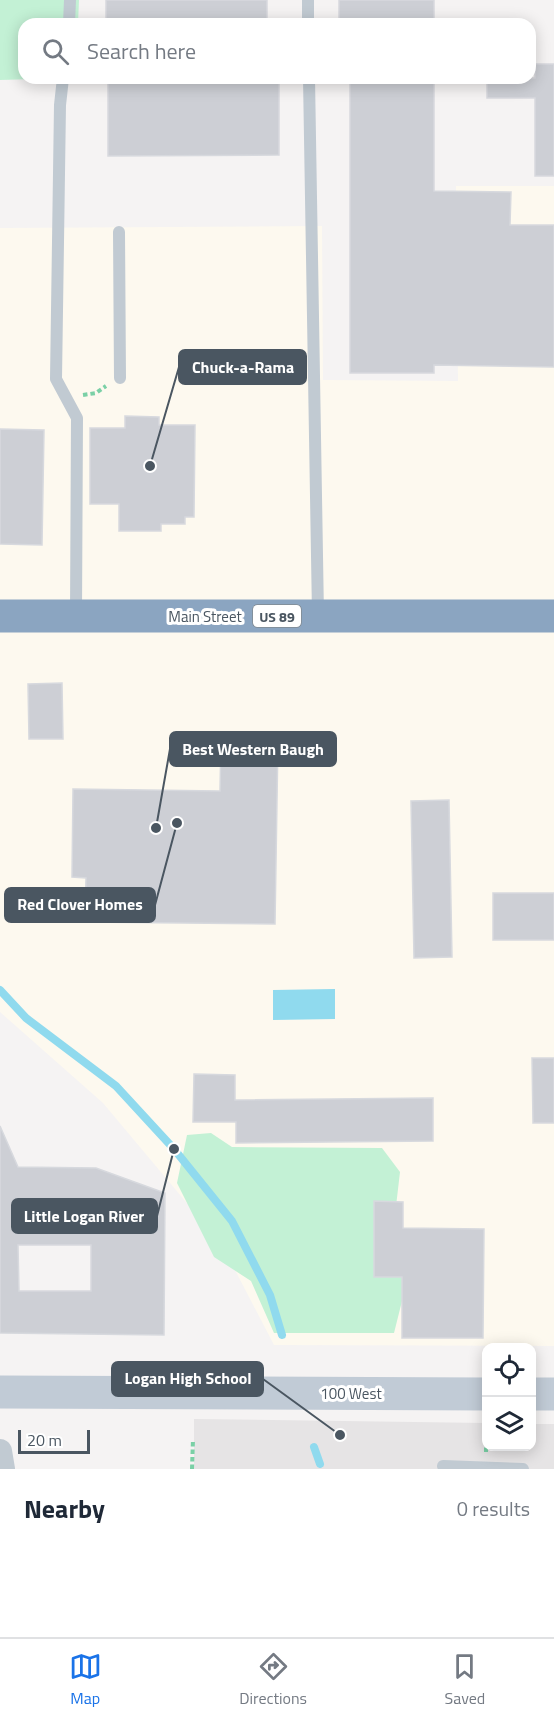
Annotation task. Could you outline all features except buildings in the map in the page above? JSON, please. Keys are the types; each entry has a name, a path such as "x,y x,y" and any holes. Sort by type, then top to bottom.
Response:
{"highway":[{"name":"Main Street","path":"0,616 554,616"}],"street":[{"name":"100 West","path":"0,1392 482,1394"},
{"path":"536,1394 554,1394"},
{"path":"0,1451 3,1469"}],"lane":[{"path":"69,18 70,0"},
{"path":"308,0 308,18"},
{"path":"63,84 56,379 77,418 76,616"},
{"path":"309,84 318,616"},
{"path":"119,232 120,378"},
{"path":"443,1466 523,1469"}],"path":[{"path":"65,398 96,393 120,378"},
{"path":"192,1469 193,1438"}],"shaded area":[{"path":"456,186 554,186 554,1346 536,1346 536,1343 482,1343 482,1346 274,1345 222,1245 103,1103 0,1012 0,228 322,226 323,380 458,381"},
{"path":"194,1419 482,1423 482,1451 536,1451 536,1424 554,1424 554,1469 194,1469"}],"green space":[{"path":"0,0 79,0 78,18 18,18 18,79 0,80"},
{"path":"211,1133 232,1147 382,1148 400,1172 393,1232 407,1281 394,1333 274,1333 251,1281 214,1257 177,1183 187,1135"}],"water":[{"path":"335,989 335,1019 273,1020 273,990"}],"waterway":[{"path":"0,990 26,1018 116,1086 174,1149 232,1221 270,1295 282,1335"},
{"path":"314,1447 320,1464"}],"place":[{"name":"Chuck-a-Rama","path":"150,466"},
{"name":"Red Clover Homes","path":"177,823"},
{"name":"Best Western Baugh","path":"156,828"},
{"name":"Little Logan River","path":"174,1149"},
{"name":"Logan High School","path":"340,1435"}]}
